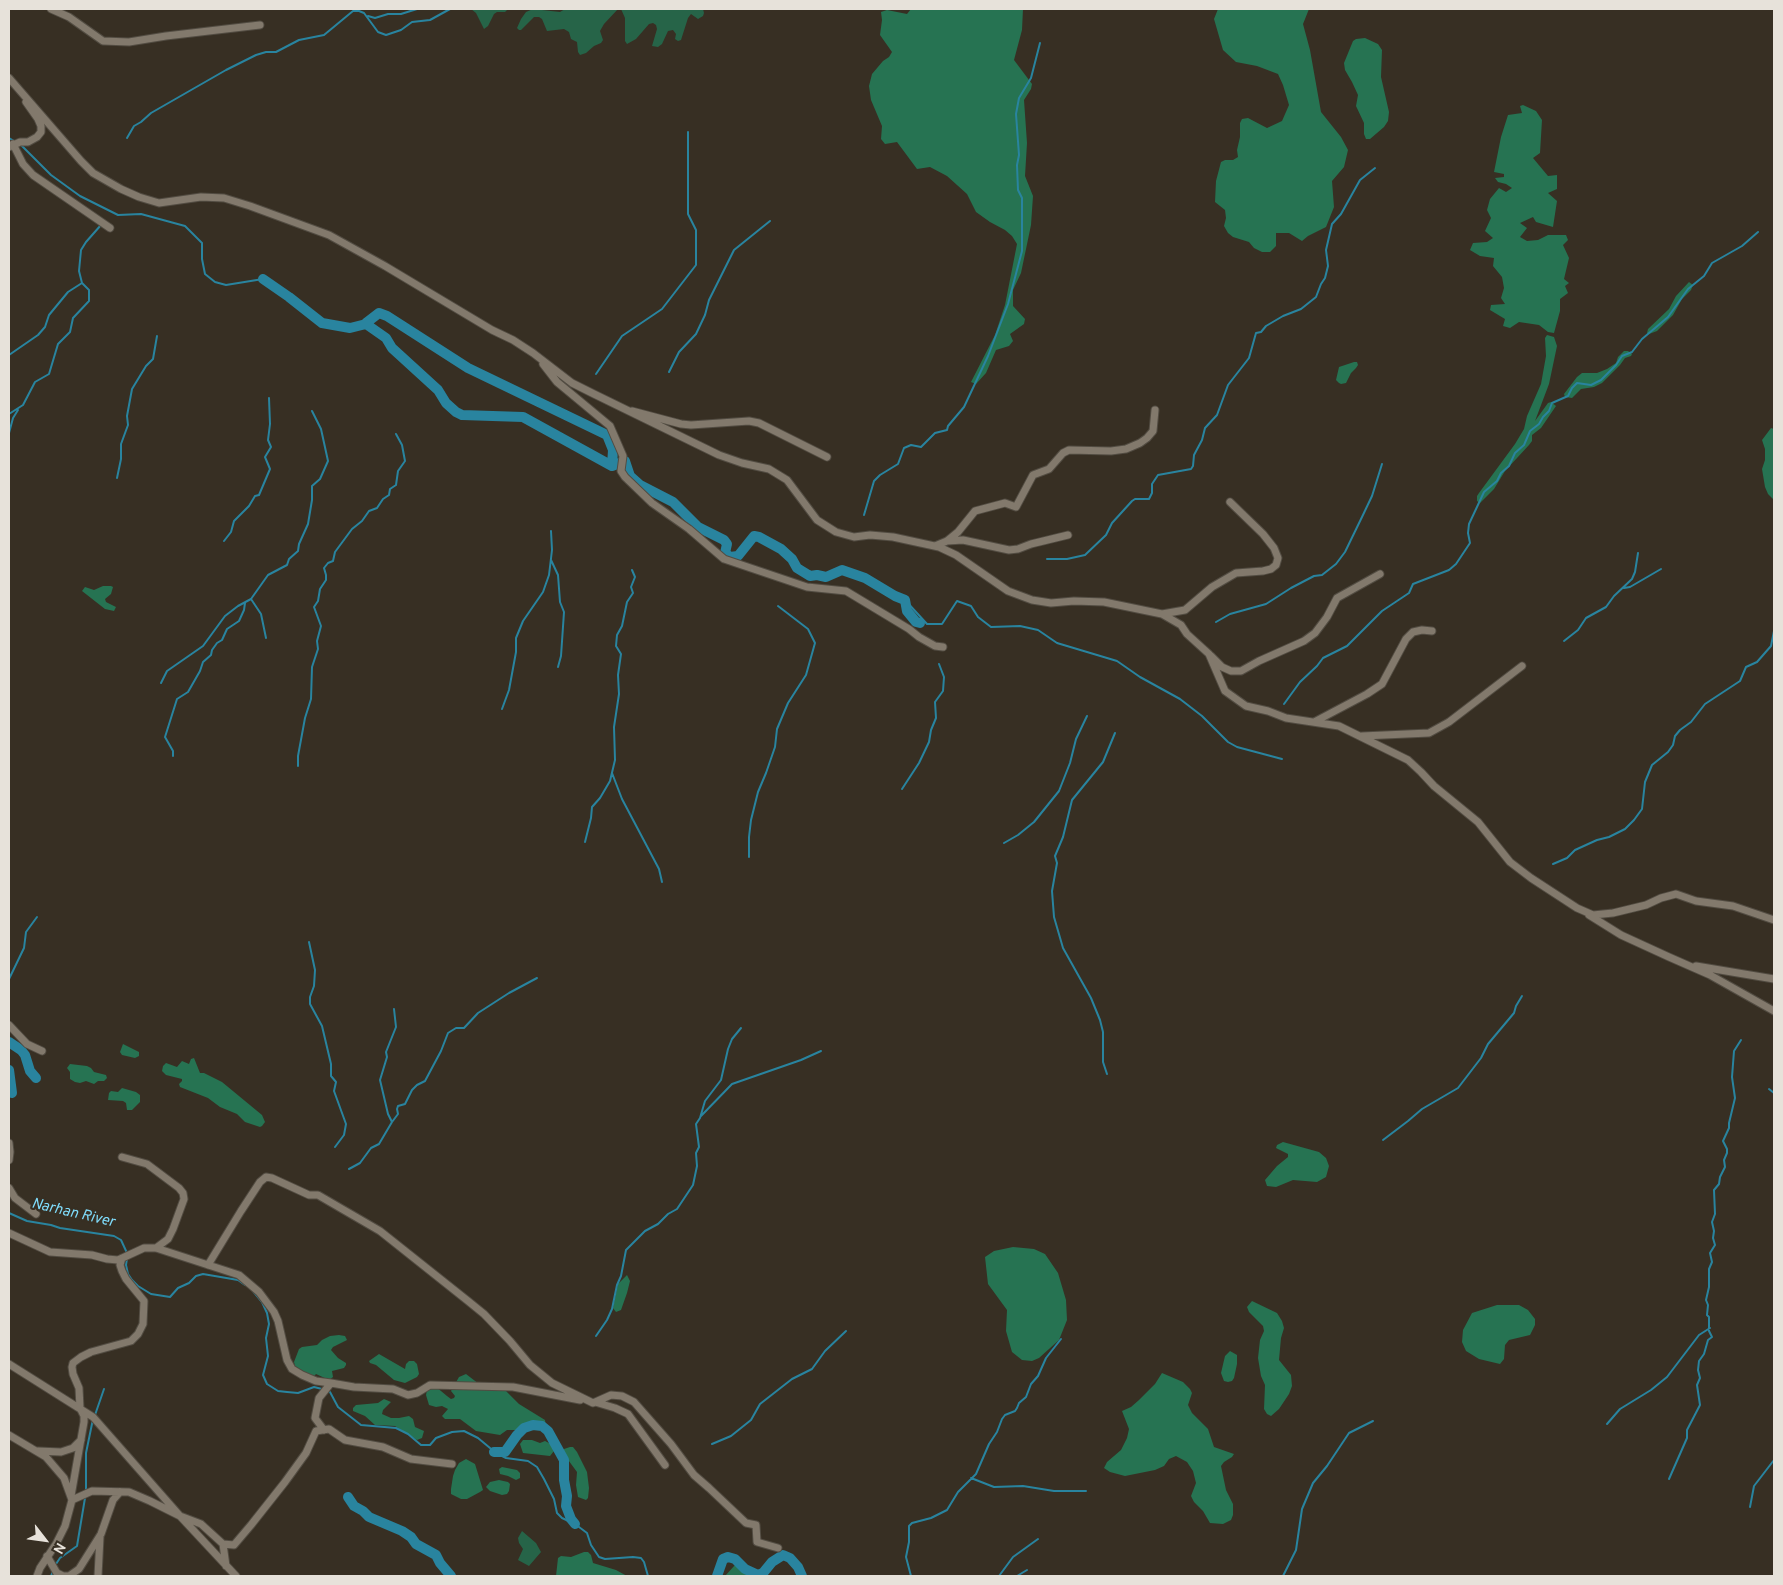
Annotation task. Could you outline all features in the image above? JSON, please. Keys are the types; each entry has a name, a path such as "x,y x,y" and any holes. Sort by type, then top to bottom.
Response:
{"street":[{"path":"51,9 69,17 102,41 129,42 260,25"},
{"path":"9,78 93,173 122,189 159,203 201,197 224,198 329,235 513,340 535,354 572,383 619,408 719,455 742,463 769,469 787,480 817,520 836,532 854,537 870,535 893,537 935,546 956,555 1008,590 1032,600 1051,603 1074,601 1104,602 1162,614 1181,625 1186,634 1222,667 1231,672 1241,671 1304,641 1315,633 1327,617 1337,598 1380,574"},
{"path":"23,95 41,126 37,137 28,142 11,145 23,164 33,175 110,228"},
{"path":"535,354 557,382 610,426 624,456 620,471 625,477 652,503 689,529 724,559 807,587 846,591 919,637 935,646 943,647"},
{"path":"619,408 681,424 749,421 759,423 827,457"},
{"path":"935,546 947,541 958,532 975,511 1005,503 1016,507 1034,475 1049,470 1063,453 1069,450 1111,451 1126,449 1140,444 1153,431 1155,410"},
{"path":"1162,614 1185,610 1212,587 1236,573 1263,571 1276,565 1278,558 1274,548 1263,534 1230,502"},
{"path":"947,541 963,540 1008,550 1068,535"},
{"path":"1316,721 1368,694 1382,684 1406,639 1413,632 1422,630 1432,631"},
{"path":"1209,654 1225,691 1246,706 1268,711 1286,718 1316,721 1339,726 1408,760 1434,786 1478,822 1510,862 1531,878 1621,934 1710,975 1774,1012"},
{"path":"1362,736 1429,733 1449,722 1522,666"},
{"path":"1577,908 1593,914 1614,913 1646,905 1676,894 1696,901 1733,906 1774,920"},
{"path":"1684,964 1774,979"},
{"path":"9,1026 27,1044 42,1051"},
{"path":"9,1143 9,1160"},
{"path":"122,1157 146,1164 183,1193 184,1199 173,1229 168,1239 156,1248"},
{"path":"208,1265 260,1182 266,1177 309,1195 318,1195 380,1231 484,1314 541,1375 552,1383 594,1402 611,1395 622,1396 634,1402 672,1444 694,1475 746,1523 756,1525 757,1542 778,1548"},
{"path":"9,1188 15,1198 36,1214"},
{"path":"9,1233 50,1252 92,1255 107,1259 118,1260 144,1248 156,1248 239,1276 259,1292 278,1321 287,1360 292,1368 309,1378 354,1387 393,1389 408,1395 417,1393 430,1385 513,1387 594,1402 615,1408 628,1414 665,1465"},
{"path":"37,1576 46,1556 56,1544 65,1526 81,1440 84,1416 80,1408 79,1388 72,1367 80,1357 91,1352 131,1341 138,1334 143,1324 144,1301 126,1279 120,1265 122,1258"},
{"path":"9,1364 94,1417 180,1516 236,1576"},
{"path":"324,1430 315,1418 319,1398 332,1383"},
{"path":"71,1498 92,1491 129,1492 201,1524 224,1544 234,1544 251,1526 285,1482 306,1453 316,1431 329,1429 345,1440 383,1447 410,1459 452,1464"},
{"path":"9,1435 46,1457 64,1478 71,1498"},
{"path":"36,1451 48,1453 61,1452 73,1448 81,1440"},
{"path":"46,1556 58,1575 69,1576 79,1569 101,1534 113,1500 120,1492"},
{"path":"98,1576 101,1534"},
{"path":"224,1544 226,1566"}],"green space":[{"path":"471,9 508,9 505,12 494,14 488,26 484,29 476,13"},
{"path":"533,9 560,12 565,9 618,9 600,31 603,40 601,43 580,55 577,42 571,39 569,32 564,29 547,31 542,19 539,17 534,17 519,30 517,28 521,19 526,12"},
{"path":"621,9 703,9 704,13 698,19 691,14 681,40 675,39 676,34 673,30 668,31 662,44 658,47 652,46 657,29 653,23 649,24 636,39 627,44 625,41 625,18"},
{"path":"911,9 1023,9 1022,30 1014,60 1032,84 1024,100 1027,143 1025,176 1033,196 1031,225 1021,273 1013,290 1013,306 1025,319 1024,324 1010,334 1013,341 1009,346 996,350 986,373 976,384 971,382 995,335 1005,305 1017,244 1005,230 976,212 967,194 947,176 930,167 917,169 897,142 885,144 881,139 882,126 871,100 869,86 872,74 892,52 880,35 881,12 887,10 907,14"},
{"path":"1218,9 1309,9 1303,24 1310,50 1321,112 1341,137 1348,150 1344,167 1332,181 1334,207 1326,227 1302,241 1289,233 1276,233 1276,246 1270,252 1262,252 1254,248 1249,242 1233,237 1228,233 1224,226 1225,210 1215,202 1216,181 1221,162 1238,157 1237,150 1242,119 1248,118 1267,128 1282,121 1289,105 1278,74 1257,66 1236,62 1223,50 1214,19"},
{"path":"1365,38 1378,44 1382,50 1381,77 1389,112 1388,121 1384,127 1370,139 1366,139 1364,134 1364,123 1356,106 1358,95 1345,70 1344,63 1353,41"},
{"path":"1523,105 1536,111 1542,120 1540,153 1533,158 1548,176 1557,175 1557,189 1548,193 1557,201 1553,227 1536,222 1533,217 1520,223 1527,228 1520,237 1527,241 1538,240 1548,235 1566,235 1568,240 1563,245 1569,258 1564,279 1569,283 1565,286 1568,293 1560,299 1560,311 1554,333 1548,332 1539,325 1519,322 1510,328 1503,326 1505,319 1490,310 1491,305 1505,304 1501,298 1504,288 1502,277 1493,266 1494,258 1480,256 1470,250 1473,243 1487,242 1493,238 1485,231 1491,218 1487,210 1490,199 1499,188 1506,192 1512,188 1498,182 1495,178 1504,177 1504,174 1494,172 1501,137 1508,115 1522,113 1520,106"},
{"path":"1689,282 1693,285 1691,290 1682,299 1673,315 1657,331 1647,333 1648,329 1669,309 1676,296"},
{"path":"1547,335 1554,337 1557,346 1549,384 1535,421 1548,403 1551,402 1556,406 1541,428 1532,435 1532,441 1529,445 1505,471 1494,489 1480,503 1477,501 1477,496 1524,429 1527,416 1541,384 1546,356 1545,338"},
{"path":"1624,351 1628,351 1632,354 1631,356 1625,358 1602,383 1594,387 1581,389 1572,398 1565,397 1564,394 1582,373 1597,373 1607,369 1616,363 1618,357"},
{"path":"1357,362 1358,365 1346,383 1339,383 1336,380 1339,367"},
{"path":"1771,428 1774,429 1774,500 1768,494 1765,487 1762,469 1765,460 1765,449 1762,440"},
{"path":"103,586 113,587 111,594 105,599 106,602 116,607 114,611 105,609 82,591 85,587 94,590"},
{"path":"123,1044 139,1052 139,1056 135,1058 122,1055 120,1052"},
{"path":"194,1058 200,1073 204,1073 222,1082 262,1115 265,1122 262,1126 245,1122 237,1114 220,1107 208,1098 180,1087 179,1084 182,1079 166,1075 162,1071 166,1063 177,1067 182,1061 189,1064 191,1059"},
{"path":"70,1064 87,1066 94,1072 106,1075 107,1078 94,1084 86,1081 75,1082 70,1079 70,1072 67,1068"},
{"path":"122,1088 140,1095 140,1102 132,1110 127,1110 126,1103 123,1101 108,1100 111,1091 118,1092"},
{"path":"1283,1142 1319,1152 1326,1158 1329,1166 1326,1177 1317,1182 1293,1180 1276,1187 1267,1186 1265,1180 1288,1157 1288,1154 1276,1148 1277,1145"},
{"path":"1013,1247 1034,1249 1045,1254 1058,1273 1066,1300 1067,1320 1059,1340 1039,1358 1032,1361 1022,1360 1012,1352 1006,1331 1007,1310 988,1284 985,1257 994,1251"},
{"path":"627,1275 630,1281 627,1293 621,1310 616,1312 613,1308 618,1284"},
{"path":"1252,1301 1277,1313 1284,1328 1279,1360 1291,1375 1292,1386 1279,1409 1271,1416 1264,1409 1265,1385 1261,1376 1258,1358 1260,1340 1264,1331 1263,1326 1249,1312 1247,1307"},
{"path":"1497,1305 1519,1305 1528,1310 1535,1319 1535,1325 1530,1335 1509,1340 1505,1345 1504,1359 1500,1364 1479,1359 1466,1351 1462,1342 1463,1330 1472,1313"},
{"path":"330,1336 345,1336 347,1340 331,1350 346,1365 344,1368 332,1371 333,1377 329,1380 316,1374 313,1377 295,1366 294,1362 299,1349 317,1345"},
{"path":"1230,1351 1237,1355 1237,1364 1234,1378 1228,1382 1224,1381 1221,1373 1225,1356"},
{"path":"379,1354 405,1369 409,1361 414,1361 417,1364 419,1374 405,1383 394,1380 376,1365 370,1363 369,1361"},
{"path":"1162,1373 1183,1382 1190,1389 1192,1393 1188,1405 1192,1413 1208,1429 1214,1447 1234,1454 1221,1466 1226,1490 1233,1504 1231,1520 1223,1524 1210,1523 1203,1511 1194,1502 1191,1496 1196,1483 1193,1471 1187,1462 1176,1456 1169,1459 1164,1466 1155,1470 1125,1476 1110,1472 1104,1468 1107,1462 1121,1450 1127,1438 1129,1429 1122,1411 1131,1407 1139,1400 1155,1384"},
{"path":"466,1374 479,1384 506,1391 519,1404 545,1420 546,1428 507,1430 500,1435 476,1431 460,1419 445,1419 442,1416 448,1409 442,1406 429,1405 426,1395 427,1390 435,1386 451,1399 454,1398 455,1396 451,1391 459,1377"},
{"path":"384,1399 391,1402 383,1410 382,1414 391,1418 409,1416 413,1419 415,1427 424,1431 422,1438 417,1440 395,1426 375,1425 365,1416 353,1411 356,1405 378,1403"},
{"path":"523,1440 532,1440 540,1443 545,1441 551,1444 554,1451 550,1456 523,1453 520,1444"},
{"path":"573,1447 577,1452 587,1472 589,1488 586,1500 578,1497 576,1485 577,1472 563,1453 564,1449"},
{"path":"466,1459 475,1464 483,1490 467,1499 461,1499 451,1494 451,1489 455,1470 459,1463"},
{"path":"502,1467 517,1470 520,1473 520,1478 516,1480 500,1474 499,1469"},
{"path":"499,1480 510,1484 507,1494 502,1495 490,1491 486,1487 490,1482"},
{"path":"522,1531 536,1543 541,1552 529,1566 518,1560 523,1549 518,1538"},
{"path":"588,1552 591,1555 593,1563 616,1570 627,1576 556,1576 558,1558 561,1556 571,1557"},
{"path":"735,1565 746,1566 752,1576 725,1576"}],"waterway":[{"path":"368,16 375,18 388,14 401,14 417,9"},
{"path":"127,138 134,126 151,113 226,70 256,55 276,52 299,40 324,35 353,11 364,13 378,32 386,35 401,30 412,22 430,20 450,9"},
{"path":"864,515 874,481 898,464 904,448 911,445 921,447 935,433 947,430 948,426 964,407 988,356 1008,304 1022,251 1022,198 1018,190 1017,165 1019,155 1016,114 1019,98 1031,78 1040,43"},
{"path":"596,374 622,336 662,309 696,265 696,230 688,214 688,132"},
{"path":"9,138 14,141"},
{"path":"20,144 51,175 80,196 118,215 141,214 185,226 202,243 202,259 205,274 215,282 226,285 263,279"},
{"path":"1047,559 1067,559 1085,555 1106,535 1112,523 1132,501 1135,499 1149,499 1152,493 1152,484 1158,475 1191,469 1194,455 1202,440 1205,428 1217,415 1228,385 1249,358 1256,333 1261,332 1266,326 1283,316 1301,309 1316,297 1325,278 1328,266 1326,250 1332,224 1341,214 1360,180 1375,168"},
{"path":"669,372 679,352 696,334 705,315 709,300 734,250 770,221"},
{"path":"9,414 23,405 35,382 49,374 58,344 70,332 73,318 89,301 89,290 82,283 79,271 81,250 101,225"},
{"path":"1284,704 1300,682 1323,658 1347,646 1382,611 1409,593 1413,584 1449,570 1456,564 1470,543 1469,524 1484,492 1497,481 1501,473 1509,466 1515,453 1524,445 1530,431 1539,424 1549,411 1552,403 1568,396 1577,383 1591,385 1601,380 1622,356 1632,352 1642,339 1668,317 1688,289 1704,276 1712,263 1742,246 1758,232"},
{"path":"263,279 322,323 350,328 366,324 386,338 392,348 438,390 446,403 456,412 462,415 523,417 612,466"},
{"path":"9,355 38,335 45,327 49,315 68,292 82,283"},
{"path":"366,323 379,313 387,316 468,368 607,435 613,450 612,466 625,461 630,476 640,485 673,502 698,527 724,540 727,544 725,553 730,557 738,556 754,536 759,537 781,549 792,559 797,568 810,576 826,577 842,570 865,578 905,600 907,611 916,622 920,623"},
{"path":"117,478 121,459 121,444 128,425 127,416 132,389 146,366 153,359 157,336"},
{"path":"224,541 231,532 234,521 249,506 255,496 259,495 270,469 265,457 271,447 268,440 270,424 269,398"},
{"path":"9,433 13,418 18,410"},
{"path":"161,683 167,671 203,646 225,616 251,599 268,575 287,565 289,559 298,551 308,524 312,486 320,479 328,461 321,429 312,411"},
{"path":"298,766 305,718 311,699 312,667 318,649 317,641 321,626 314,607 318,601 320,589 326,580 324,568 333,561 335,552 352,529 362,521 369,511 377,508 383,499 389,495 390,489 396,485 398,471 405,461 402,445 396,434"},
{"path":"1216,622 1230,614 1266,604 1314,576 1322,575 1336,564 1345,552 1372,496 1382,464"},
{"path":"502,709 509,690 516,652 516,638 523,621 543,592 549,575 552,550 551,531"},
{"path":"1564,641 1578,630 1586,618 1606,607 1614,596 1632,579 1638,553"},
{"path":"551,560 558,575 560,602 564,612 561,656 558,667"},
{"path":"1624,588 1630,587 1661,569"},
{"path":"585,842 592,807 610,781 615,760 614,727 619,694 618,675 621,654 616,646 617,635 622,626 627,602 633,593 631,587 635,577 632,570"},
{"path":"251,599 261,614 266,638"},
{"path":"905,600 927,624 942,624 957,601 971,606 978,617 991,627 1020,626 1038,630 1057,643 1117,661 1140,677 1180,699 1202,716 1228,742 1237,747 1282,759"},
{"path":"173,756 173,751 165,737 177,699 188,692 203,662 211,655 217,643 222,640 227,629 239,621 245,603"},
{"path":"749,857 751,820 758,792 775,747 777,729 788,703 806,675 815,643 808,629 778,606"},
{"path":"1553,864 1567,858 1575,850 1625,829 1634,820 1642,809 1645,782 1652,765 1668,752 1673,745 1675,736 1691,722 1705,704 1740,681 1746,667 1757,662 1771,646 1774,631"},
{"path":"902,789 919,763 929,742 936,718 935,702 943,691 944,677 939,664"},
{"path":"1004,843 1034,822 1059,791 1070,763 1076,739 1087,716"},
{"path":"1107,1074 1103,1062 1103,1032 1100,1020 1091,998 1063,948 1054,917 1052,891 1057,863 1055,856 1063,837 1072,800 1103,762 1115,733"},
{"path":"612,773 622,799 659,869 662,882"},
{"path":"9,979 24,948 26,932 37,917"},
{"path":"309,942 315,970 310,1004 322,1026 331,1064 331,1076 336,1082 334,1091 346,1124 344,1135 335,1147"},
{"path":"392,1122 398,1114 398,1106 405,1104 412,1090 425,1081 448,1033 456,1028 464,1028 478,1013 537,978"},
{"path":"1383,1140 1422,1109 1458,1088 1481,1058 1488,1044 1514,1013 1522,996"},
{"path":"349,1169 360,1163 371,1148 379,1144 392,1122 388,1114 380,1080 387,1057 386,1052 396,1027 394,1009"},
{"path":"596,1336 612,1309 626,1250 645,1231 658,1224 668,1214 677,1209 693,1185 697,1166 696,1153 699,1147 696,1124 700,1118 705,1101 721,1080 728,1049 732,1039 741,1028"},
{"path":"1669,1479 1687,1438 1687,1430 1700,1405 1697,1385 1700,1378 1698,1370 1699,1361 1704,1354 1708,1340 1712,1337 1709,1331 1708,1305 1706,1300 1709,1287 1709,1269 1712,1262 1710,1253 1715,1245 1712,1222 1715,1214 1714,1190 1719,1184 1725,1167 1724,1160 1727,1149 1723,1141 1729,1128 1735,1098 1732,1077 1734,1051 1741,1040"},
{"path":"9,1042 25,1055 30,1071 36,1078"},
{"path":"701,1116 732,1084 821,1051"},
{"path":"9,1070 12,1093"},
{"path":"1769,1089 1774,1093"},
{"name":"Narhan River","path":"9,1213 27,1221 114,1236 121,1240 127,1253"},
{"name":"Narhan River","path":"127,1258 128,1274 138,1286 151,1294 170,1297 178,1288 189,1283 196,1276 203,1274 238,1280 245,1285"},
{"name":"Narhan River","path":"253,1291 262,1302 269,1324 266,1338 268,1356 263,1375 267,1384 278,1391 298,1393 314,1387 322,1389"},
{"path":"1607,1424 1620,1409 1651,1390 1667,1377 1699,1335 1710,1328"},
{"path":"712,1444 731,1436 751,1420 760,1404 792,1379 812,1369 825,1351 846,1331"},
{"path":"911,1576 906,1557 909,1542 909,1526 912,1523 931,1518 947,1510 958,1492 976,1474 1002,1419 1005,1415 1015,1411 1019,1403 1026,1397 1046,1358 1061,1339"},
{"path":"95,1415 104,1389"},
{"path":"327,1390 338,1407 361,1425 396,1428 408,1434 421,1445 430,1445 436,1438 452,1432 464,1431 478,1438 496,1453 506,1458 528,1461 537,1467 544,1479 554,1499 557,1513 587,1533 591,1545 599,1557 605,1559 641,1558 648,1576"},
{"path":"86,1491 86,1453 93,1419"},
{"path":"1283,1576 1296,1550 1302,1509 1313,1483 1349,1433 1373,1421"},
{"path":"494,1452 505,1452 524,1428 533,1425 542,1426 548,1431 564,1460 566,1506 575,1524"},
{"path":"1750,1507 1754,1486 1774,1460"},
{"path":"971,1478 994,1487 1023,1486 1054,1491 1086,1491"},
{"path":"348,1497 354,1506 369,1517 402,1531 411,1537 416,1544 436,1555 451,1576"},
{"path":"56,1564 60,1558 77,1546 85,1498"},
{"path":"999,1576 1013,1557 1038,1539"},
{"name":"Narhan River","path":"717,1576 723,1559 728,1557 735,1559 745,1569 758,1575 763,1573 772,1562 783,1555 790,1558 798,1567 802,1576"},
{"path":"1017,1576 1027,1570"},
{"path":"51,1576 53,1571"}]}
